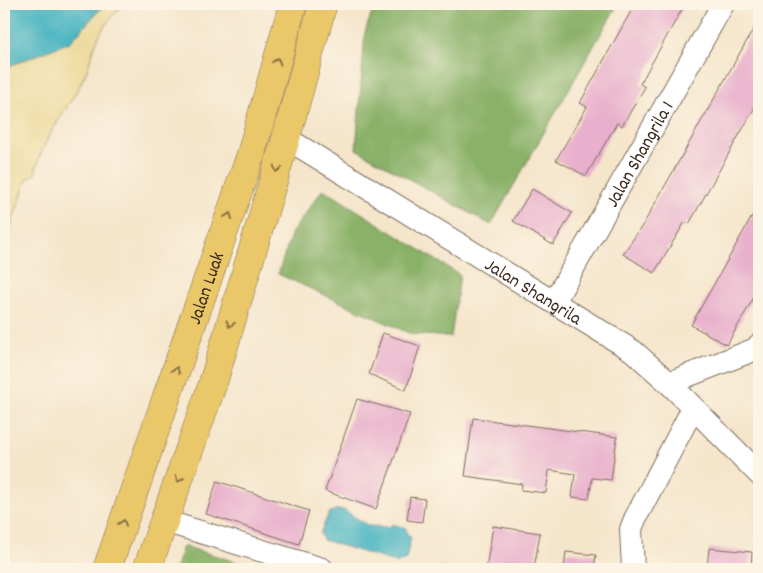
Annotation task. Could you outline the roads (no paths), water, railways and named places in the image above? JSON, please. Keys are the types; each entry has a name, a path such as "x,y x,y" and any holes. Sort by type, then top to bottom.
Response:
{"main road":[{"name":"Jalan Luak","path":"107,569 251,154 293,4"},
{"name":"Jalan Luak","path":"147,569 213,383 286,138 323,4"}],"street":[{"name":"Jalan Shangrila 1","path":"554,302 723,4"},
{"name":"Jalan Shangrila","path":"286,138 633,351 670,383 759,474"},
{"path":"670,383 756,349 759,345"},
{"path":"633,569 631,530 635,519 693,408"},
{"path":"164,521 322,569"}],"water":[{"path":"4,4 105,4 70,42 4,68"},
{"path":"335,510 344,510 369,526 389,527 392,524 406,528 406,532 411,537 406,559 398,563 323,540 320,533 329,513"}]}
